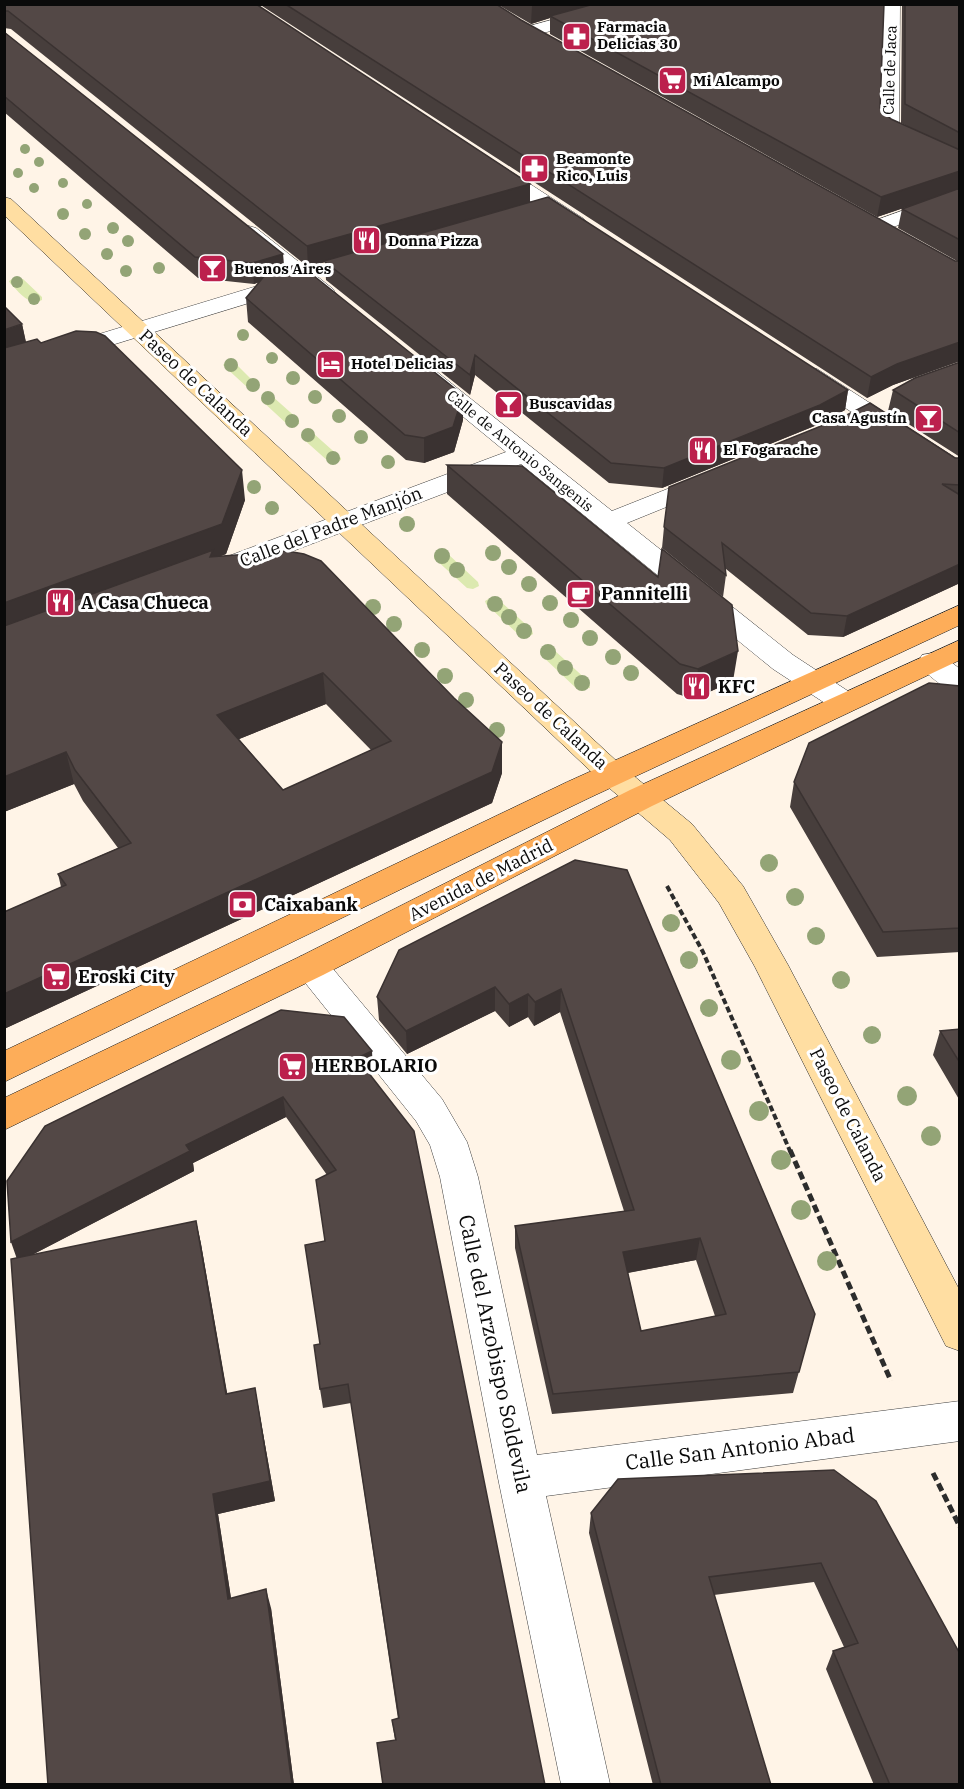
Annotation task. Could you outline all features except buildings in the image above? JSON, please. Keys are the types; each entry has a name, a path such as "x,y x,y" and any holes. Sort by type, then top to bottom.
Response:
{"main road":[{"name":"Paseo de Calanda","path":"4,203 612,774 663,816 697,850 731,895 771,965 960,1333"},
{"name":"Avenida de Madrid","path":"4,1068 612,774 960,614"},
{"name":"Avenida de Madrid","path":"4,1115 311,966 641,798 946,655"}],"street":[{"path":"528,32 631,4"},
{"name":"Calle de Jaca","path":"892,4 889,125 896,132 960,165"},
{"path":"508,21 548,43"},
{"path":"471,154 539,209 590,232"},
{"path":"875,227 960,196"},
{"path":"855,216 894,237"},
{"path":"234,220 342,307"},
{"path":"4,371 332,269"},
{"path":"790,362 878,406 960,472"},
{"name":"Calle de Antonio Sangenis","path":"415,366 607,522 813,683 844,702"},
{"path":"841,426 878,406"},
{"name":"Calle del Padre Manjón","path":"194,579 523,454"},
{"path":"607,522 732,471"},
{"path":"946,655 960,684"},
{"name":"Calle del Arzobispo Soldevila","path":"311,966 429,1110 448,1142 459,1178 586,1785"},
{"name":"Calle San Antonio Abad","path":"520,1478 960,1421"}],"path":[{"path":"662,879 688,920 704,952 911,1426 960,1527"}],"green space":[{"path":"14,278 23,279 42,297 42,300 32,301 24,298 9,281"},
{"path":"227,361 234,362 259,387 254,390 248,388 223,365"},
{"path":"265,395 272,396 299,420 299,424 288,425 261,400"},
{"path":"304,432 313,433 341,460 329,462 301,437"},
{"path":"439,552 448,554 478,582 479,586 473,589 467,588 434,558 434,555"},
{"path":"490,598 499,600 532,630 533,634 527,638 520,636 486,604 485,601"},
{"path":"542,649 553,649 589,682 590,688 577,689 540,654"}],"place":[{"name":"Farmacia Delicias 30","path":"576,36"},
{"name":"Mi Alcampo","path":"672,81"},
{"name":"Beamonte Rico, Luis","path":"535,168"},
{"name":"Donna Pizza","path":"367,241"},
{"name":"Buenos Aires","path":"213,269"},
{"name":"Hotel Delicias","path":"330,364"},
{"name":"Buscavidas","path":"508,404"},
{"name":"Casa Agustín","path":"928,418"},
{"name":"El Fogarache","path":"702,450"},
{"name":"Pannitelli","path":"580,594"},
{"name":"A Casa Chueca","path":"60,603"},
{"name":"KFC","path":"697,687"},
{"name":"Caixabank","path":"243,905"},
{"name":"Eroski City","path":"57,977"},
{"name":"HERBOLARIO","path":"293,1066"}]}
